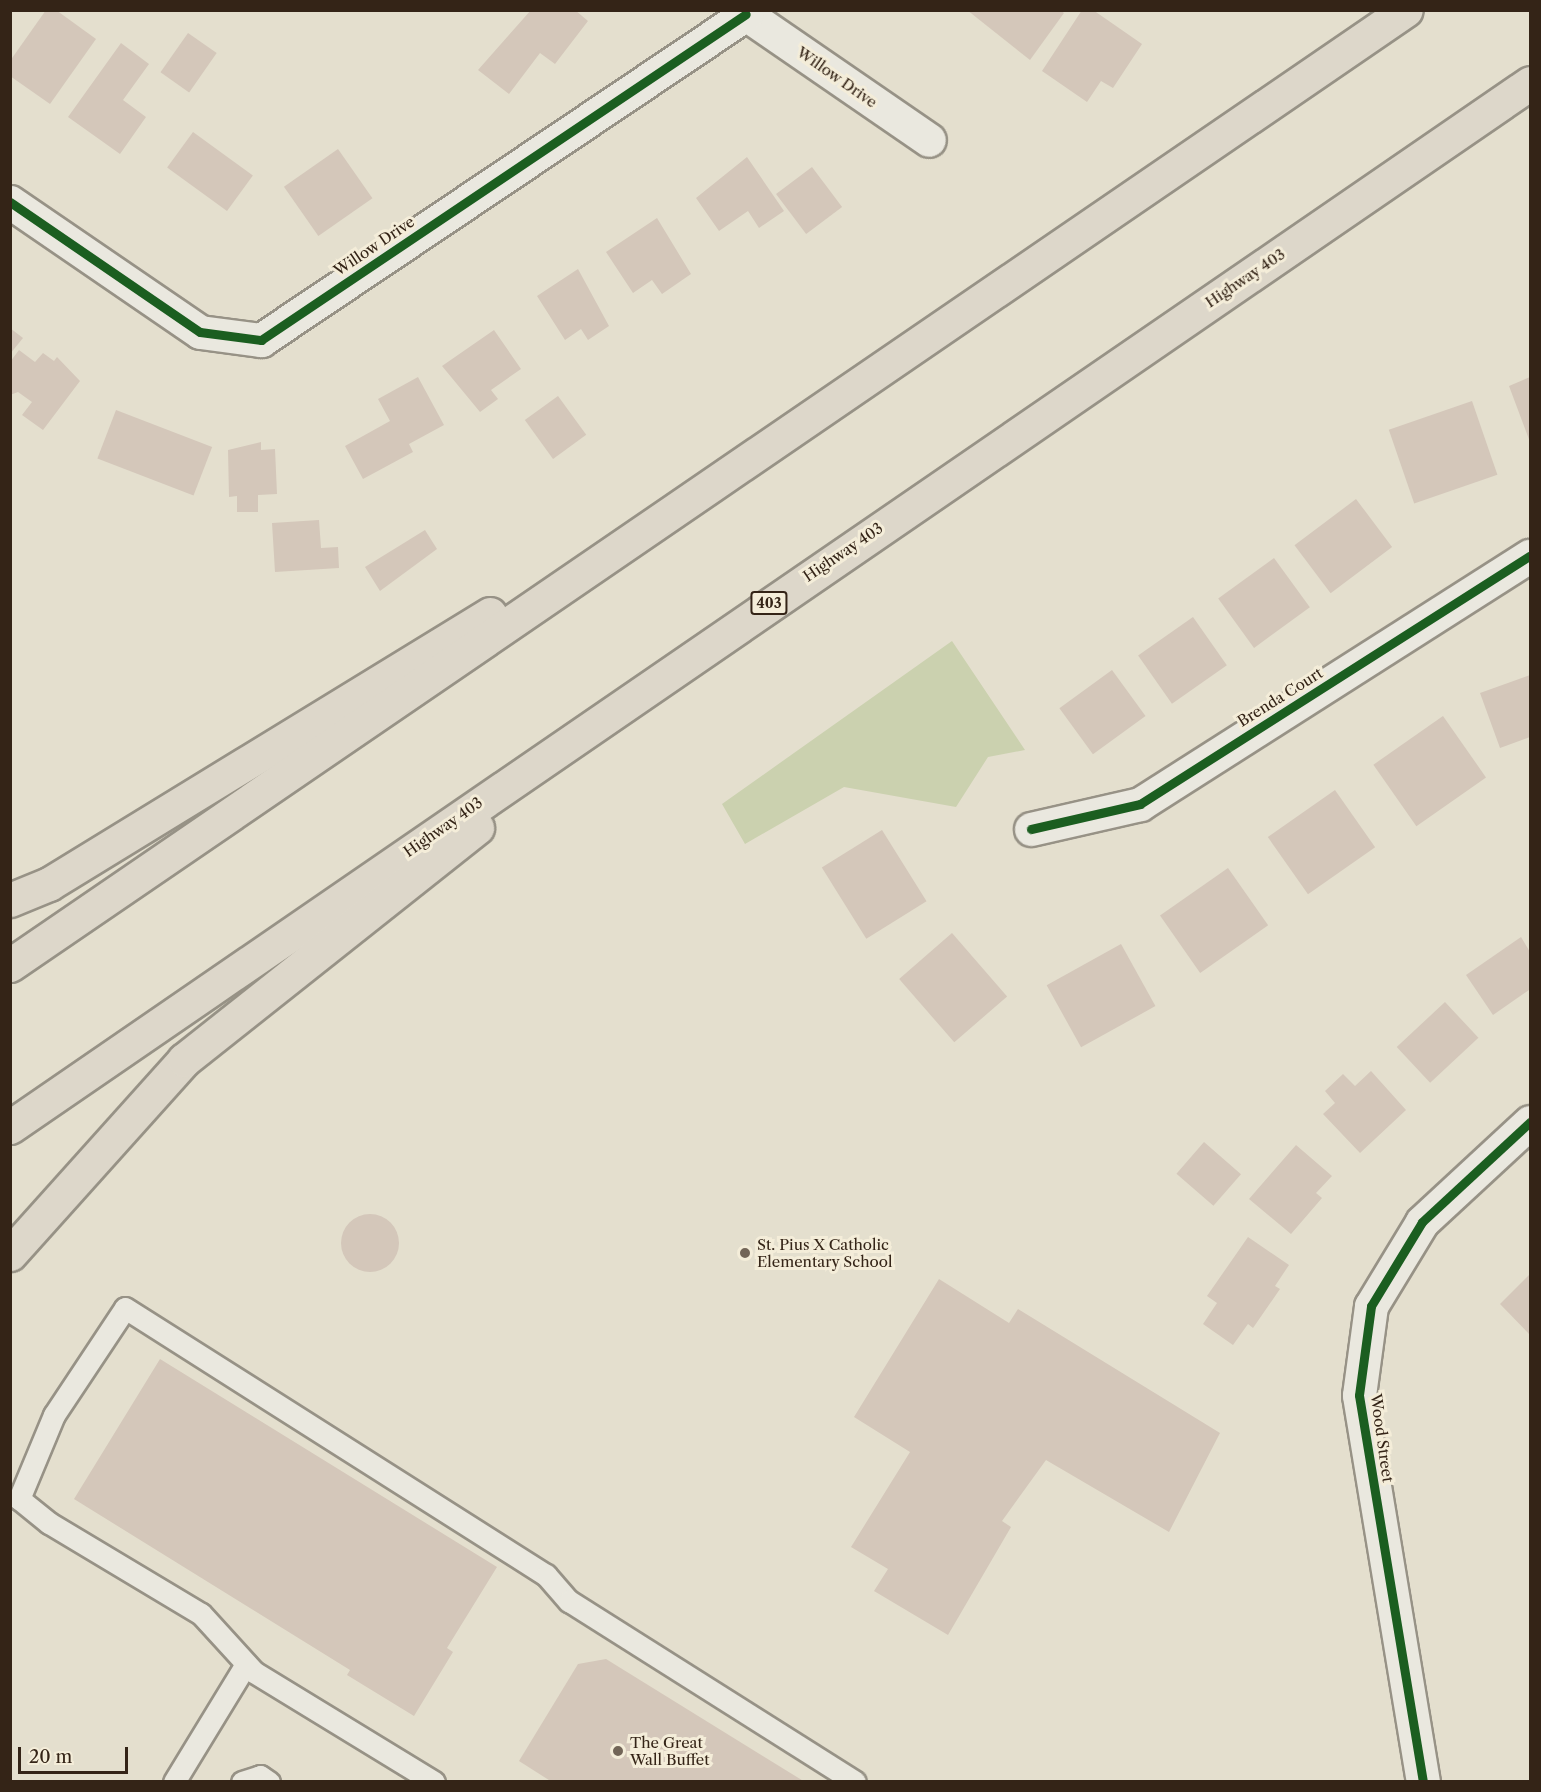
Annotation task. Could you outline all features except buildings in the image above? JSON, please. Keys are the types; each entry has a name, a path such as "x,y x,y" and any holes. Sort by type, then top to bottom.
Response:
{"highway":[{"path":"10,965 1406,10"},
{"name":"Highway 403","path":"10,1127 567,741 1530,83"},
{"path":"10,900 49,884 471,624 628,543"},
{"path":"10,1254 184,1060 477,828 567,741"}],"street":[{"name":"Willow Drive","path":"10,202 201,332 261,340 743,12 929,140"},
{"name":"Brenda Court","path":"1031,829 1140,804 1530,556"},
{"name":"Wood Street","path":"1423,1782 1359,1395 1371,1306 1422,1222 1530,1122"}],"lane":[{"path":"434,1782 246,1664 201,1614 49,1523 19,1499 54,1415 124,1308 546,1575 569,1601 855,1782"},
{"path":"174,1782 246,1664"},
{"path":"242,1782 260,1776 269,1782"}],"green space":[{"path":"952,641 1025,750 988,757 956,807 844,787 745,844 722,804"}],"cycle path":[{"path":"10,202 200,332 261,340 746,14"},
{"path":"1031,829 1140,804 1530,556"},
{"path":"1423,1782 1359,1395 1371,1306 1422,1222 1530,1122"}],"place":[{"name":"St. Pius X Catholic Elementary School","path":"745,1253"},
{"name":"The Great Wall Buffet","path":"618,1751"}]}
